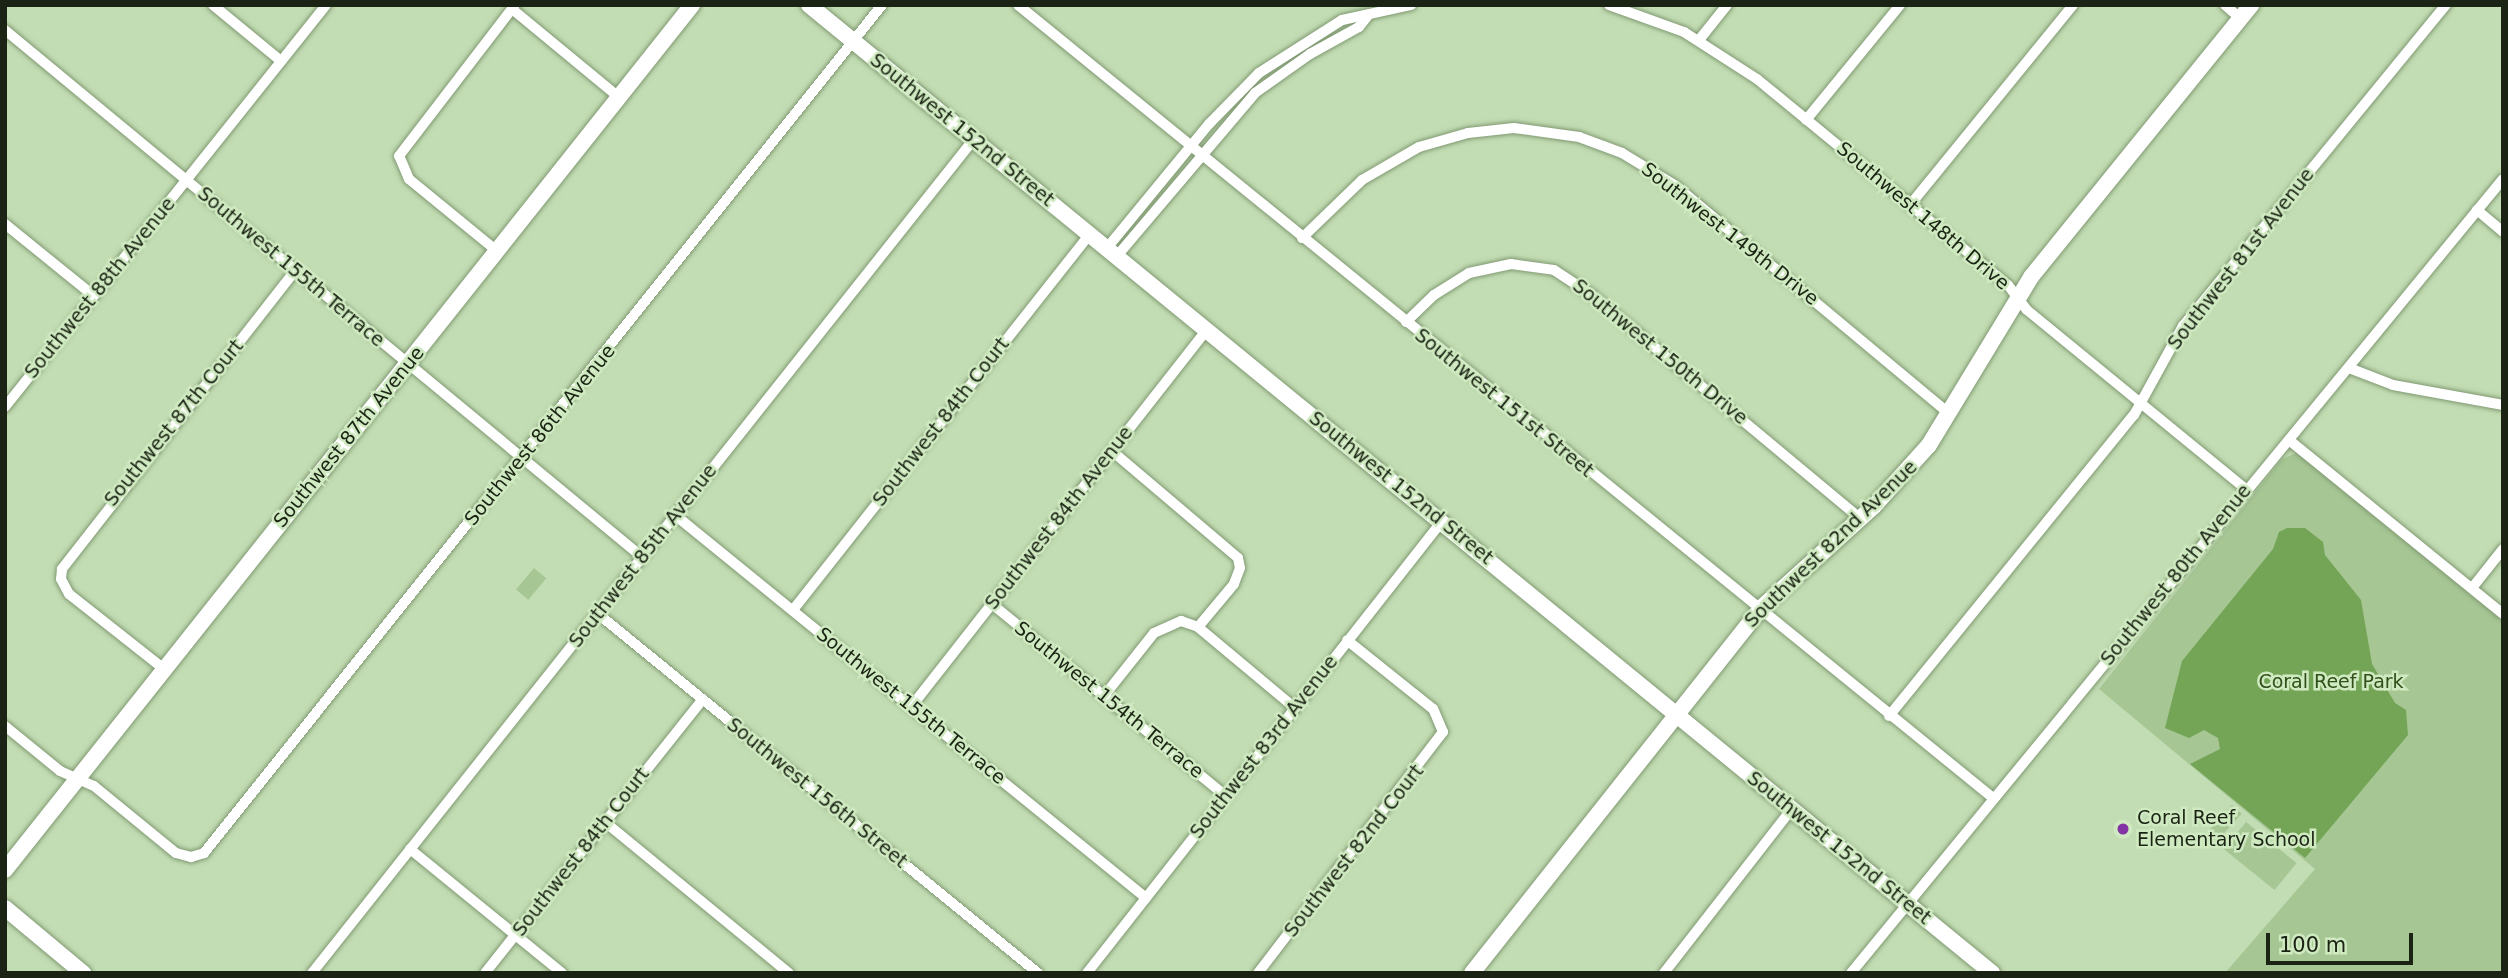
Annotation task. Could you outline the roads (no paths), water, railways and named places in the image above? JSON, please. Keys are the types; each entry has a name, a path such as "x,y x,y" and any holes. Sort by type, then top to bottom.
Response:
{"street":[{"path":"213,5 281,61"},
{"name":"Southwest 88th Avenue","path":"5,407 326,5"},
{"name":"Southwest 87th Avenue","path":"5,870 692,5"},
{"name":"Southwest 152nd Street","path":"808,5 1992,973"},
{"name":"Southwest 86th Avenue","path":"77,778 94,786 176,853 191,857 204,853 883,5"},
{"name":"Southwest 151st Street","path":"1017,5 1993,798"},
{"path":"1112,252 1189,146 1275,61 1327,27 1355,15 1369,15 1384,8 1411,5"},
{"name":"Southwest 148th Drive","path":"1609,5 1650,18 1699,40 1743,69 1910,205 2140,403 2246,489"},
{"path":"1699,40 1727,5"},
{"path":"1807,120 1900,5"},
{"path":"1910,205 2073,5"},
{"path":"2225,5 2246,11"},
{"name":"Southwest 81st Avenue","path":"1889,716 2140,403 2183,326 2446,5"},
{"path":"497,251 414,184 398,161 407,141 514,7 620,98"},
{"name":"Southwest 82nd Avenue","path":"1472,973 1674,713 1760,609 1907,471 1951,414 2017,297 2246,11"},
{"path":"1112,252 1255,93 1310,54 1359,27 1369,15"},
{"name":"Southwest 155th Terrace","path":"5,30 642,557"},
{"name":"Southwest 149th Drive","path":"1302,237 1362,180 1419,147 1468,133 1514,128 1579,137 1631,157 1676,186 1951,414"},
{"name":"Southwest 85th Avenue","path":"312,973 974,139"},
{"name":"Southwest 80th Avenue","path":"1852,973 2246,489 2503,179"},
{"path":"2477,211 2503,232"},
{"path":"5,225 93,296"},
{"name":"Southwest 84th Court","path":"793,610 1090,234"},
{"name":"Southwest 150th Drive","path":"1406,322 1444,287 1469,273 1511,264 1554,271 1592,295 1860,518"},
{"name":"Southwest 87th Court","path":"164,669 74,598 61,579 69,555 295,271"},
{"name":"Southwest 84th Avenue","path":"911,707 1208,330"},
{"path":"2349,368 2393,385 2503,405"},
{"path":"2289,440 2503,614"},
{"path":"1112,451 1229,547 1240,563 1234,584 1198,627"},
{"name":"Southwest 155th Terrace","path":"675,514 1146,898"},
{"name":"Southwest 83rd Avenue","path":"1087,973 1442,522"},
{"path":"2472,588 2503,549"},
{"name":"Southwest 154th Terrace","path":"992,604 1226,796"},
{"name":"Southwest 156th Street","path":"597,613 1038,973"},
{"path":"1104,696 1159,629 1176,622 1198,627 1295,708"},
{"name":"Southwest 82nd Court","path":"1258,973 1434,749 1443,727 1433,709 1347,640"},
{"name":"Southwest 84th Court","path":"485,973 703,699"},
{"path":"5,726 60,771 77,778"},
{"path":"1664,973 1791,810"},
{"path":"605,822 789,973"},
{"path":"410,849 562,973"},
{"path":"5,908 83,973"}],"place":[{"name":"Coral Reef Elementary School","path":"2123,829"}],"park label":[{"name":"Coral Reef Park","path":"2331,682"}]}
